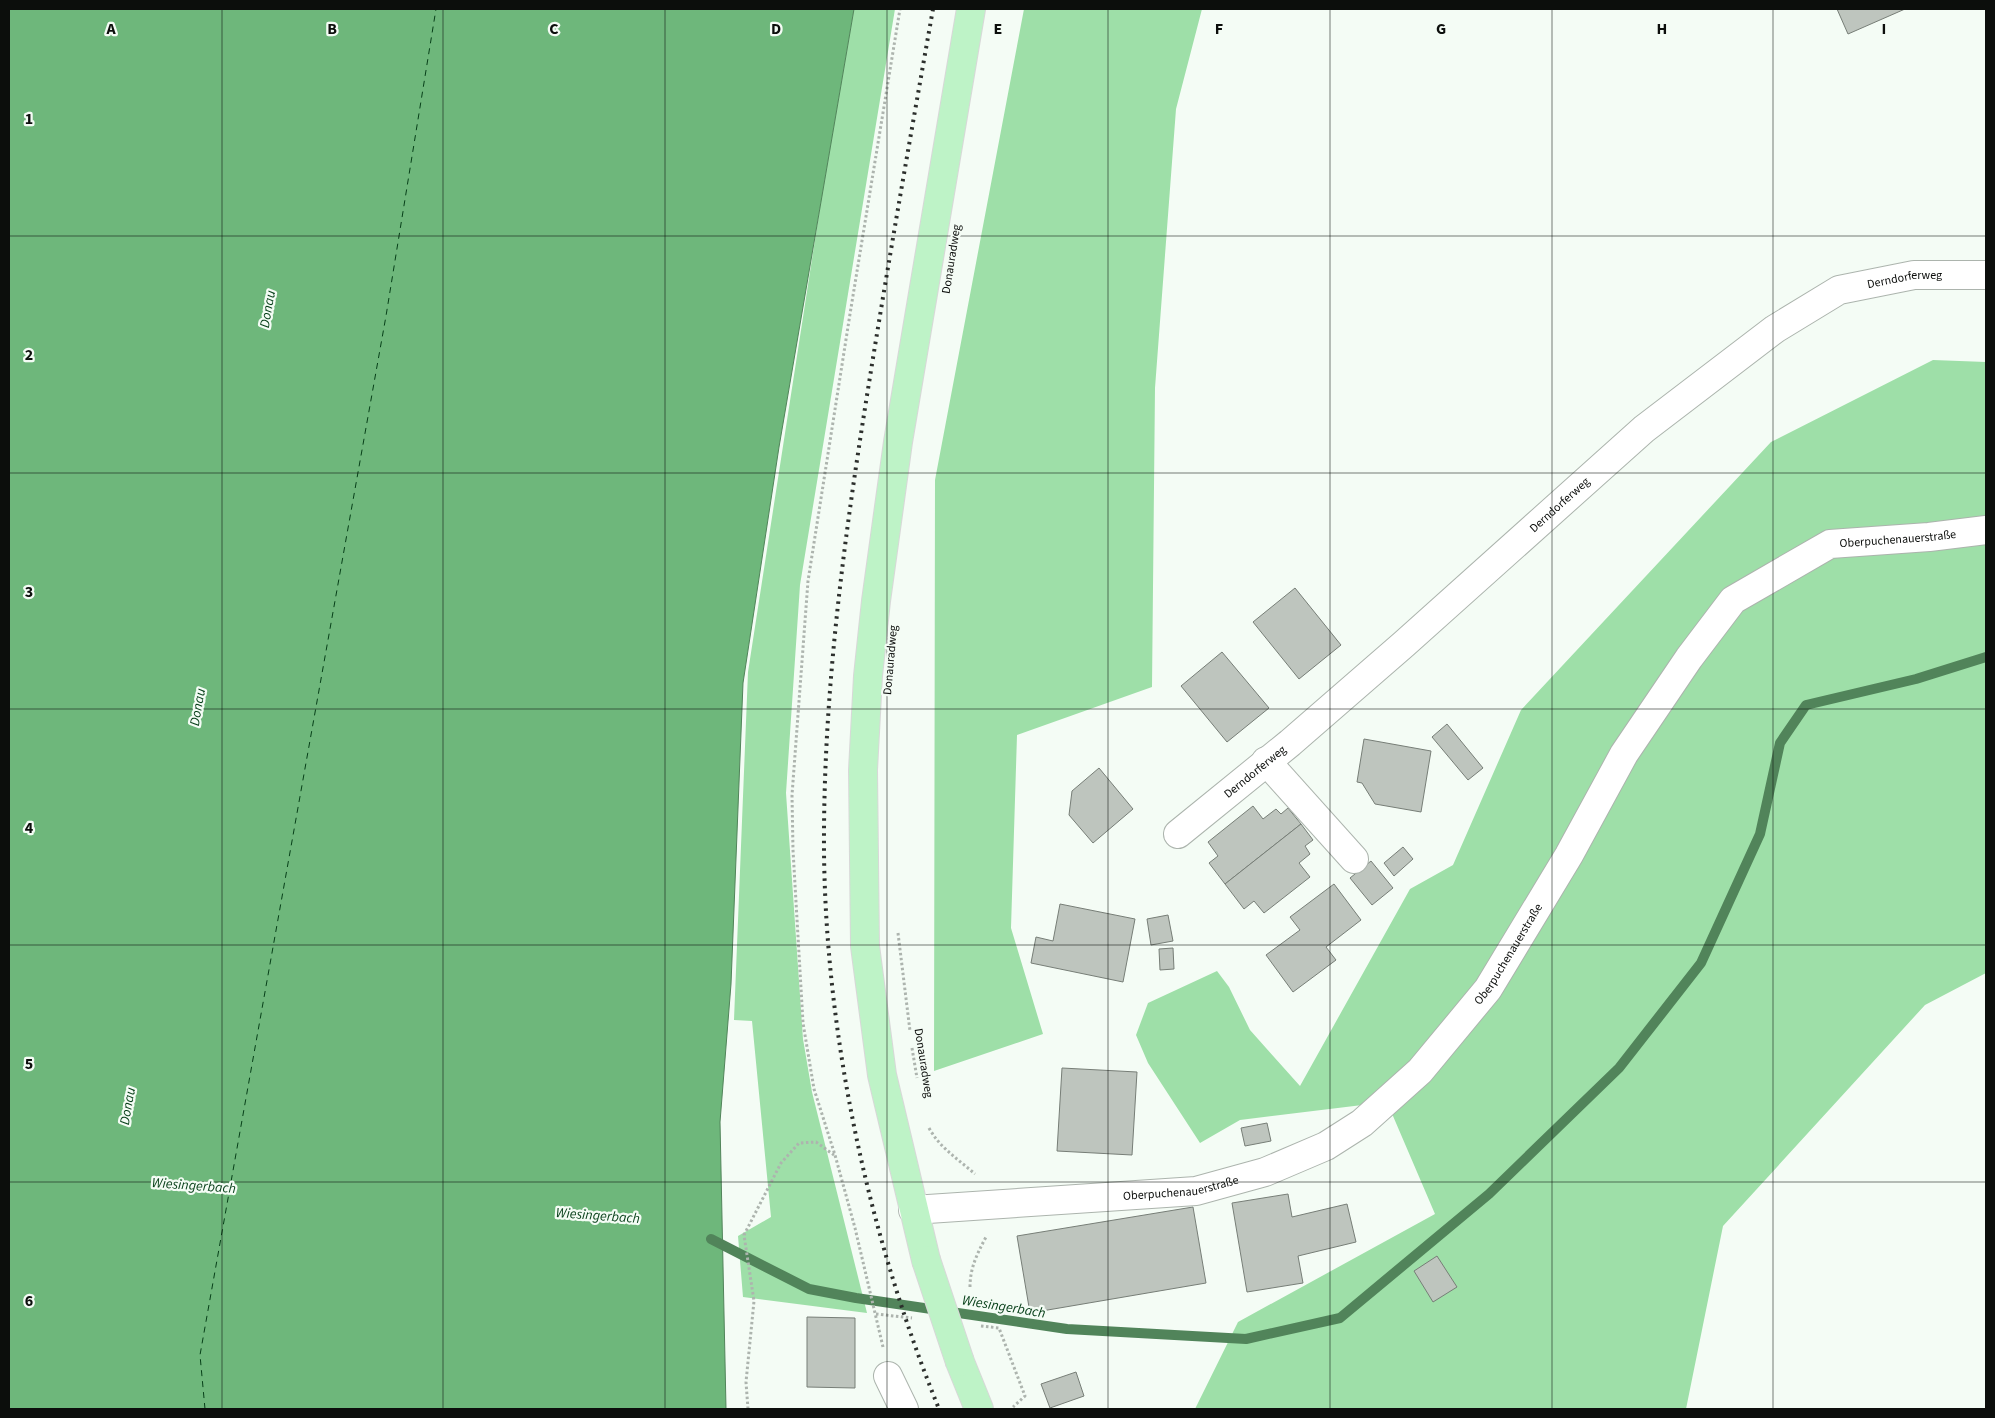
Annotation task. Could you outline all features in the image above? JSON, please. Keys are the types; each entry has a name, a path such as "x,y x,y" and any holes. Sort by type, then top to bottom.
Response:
{"main road":[{"path":"971,9 898,442 875,610 868,676 863,770 865,946 882,1075 926,1260 960,1362 979,1409"}],"street":[{"name":"Derndorferweg","path":"1178,834 1290,743 1404,644 1644,429 1775,329 1839,290 1914,275 1986,274"},
{"name":"Oberpuchenauerstraße","path":"913,1210 1196,1191 1265,1172 1326,1146 1362,1123 1420,1071 1488,989 1569,855 1624,754 1689,658 1733,600 1830,544 1929,537 1986,530"},
{"path":"1266,761 1354,859"},
{"path":"888,1376 904,1409"}],"path":[{"path":"876,1314 835,1155 814,1089 803,1023 793,850 792,796 808,581 900,9"},
{"name":"Donauradweg","path":"898,928 911,1036"},
{"name":"Donauradweg","path":"912,1046 918,1084"},
{"path":"926,1122 939,1144 979,1178 986,1189 992,1206 992,1224 974,1263 970,1275 970,1288"},
{"path":"748,1409 746,1382 754,1301 744,1235 781,1163 799,1143 816,1142 835,1155"},
{"path":"999,1328 1025,1396 1013,1407"}],"shaded area":[{"path":"854,9 895,9 800,585 786,793 803,1039 812,1092 867,1313 743,1297 738,1236 771,1217 752,1021 734,1020 748,672 821,201"},
{"path":"1024,9 1202,9 1176,109 1155,388 1152,687 1017,735 1011,928 1043,1034 934,1071 935,480"},
{"path":"1933,360 1986,362 1986,973 1925,1005 1723,1226 1686,1409 1195,1409 1238,1322 1435,1214 1387,1102 1240,1120 1200,1143 1148,1063 1136,1035 1148,1003 1217,971 1229,987 1250,1030 1300,1086 1410,889 1453,865 1521,710 1771,442"}],"water":[{"path":"9,9 854,9 779,447 743,683 731,984 720,1122 726,1409 9,1409"}],"building":[{"path":"1837,9 1905,9 1848,34"},
{"path":"1295,588 1341,645 1299,679 1253,622"},
{"path":"1222,652 1269,708 1227,742 1181,686"},
{"path":"1447,724 1483,768 1468,780 1432,737"},
{"path":"1364,739 1431,751 1421,812 1375,804 1362,783 1357,782"},
{"path":"1099,768 1133,809 1093,843 1069,815 1072,791"},
{"path":"1253,806 1263,819 1276,809 1281,814 1288,808 1301,824 1225,884 1209,863 1218,856 1208,842"},
{"path":"1301,824 1313,840 1305,846 1310,854 1299,863 1310,877 1264,913 1254,901 1244,909 1225,884"},
{"path":"1403,847 1413,859 1394,876 1384,863"},
{"path":"1371,861 1393,888 1372,905 1350,878"},
{"path":"1334,884 1361,920 1326,947 1336,960 1293,992 1266,955 1300,930 1290,917"},
{"path":"1060,904 1135,919 1123,982 1031,963 1036,937 1053,941"},
{"path":"1168,915 1173,941 1151,945 1147,919"},
{"path":"1173,948 1174,969 1160,970 1159,949"},
{"path":"1062,1068 1137,1072 1132,1155 1057,1151"},
{"path":"1267,1123 1271,1141 1245,1146 1241,1128"},
{"path":"1288,1194 1292,1217 1347,1204 1356,1242 1298,1256 1303,1283 1247,1292 1232,1203"},
{"path":"1193,1207 1206,1283 1030,1313 1017,1236"},
{"path":"1437,1256 1457,1287 1433,1302 1414,1271"},
{"path":"807,1317 855,1318 855,1388 807,1387"},
{"path":"1076,1372 1084,1396 1050,1408 1041,1384"}],"waterway":[{"name":"Wiesingerbach","path":"711,1239 809,1289 856,1298 1067,1329 1246,1339 1340,1318 1489,1194 1619,1068 1701,963 1760,834 1780,743 1806,705 1916,679 1986,657"}],"ferry route":[{"path":"205,1409 200,1355 386,316 436,9"}],"railway":[{"path":"933,9 900,196 851,499 831,675 827,734 824,852 833,994 856,1136 872,1206 892,1275 914,1343 939,1409"}],"water label":[{"name":"Donau","path":"267,309"},
{"name":"Donau","path":"197,707"},
{"name":"Donau","path":"127,1106"}]}
